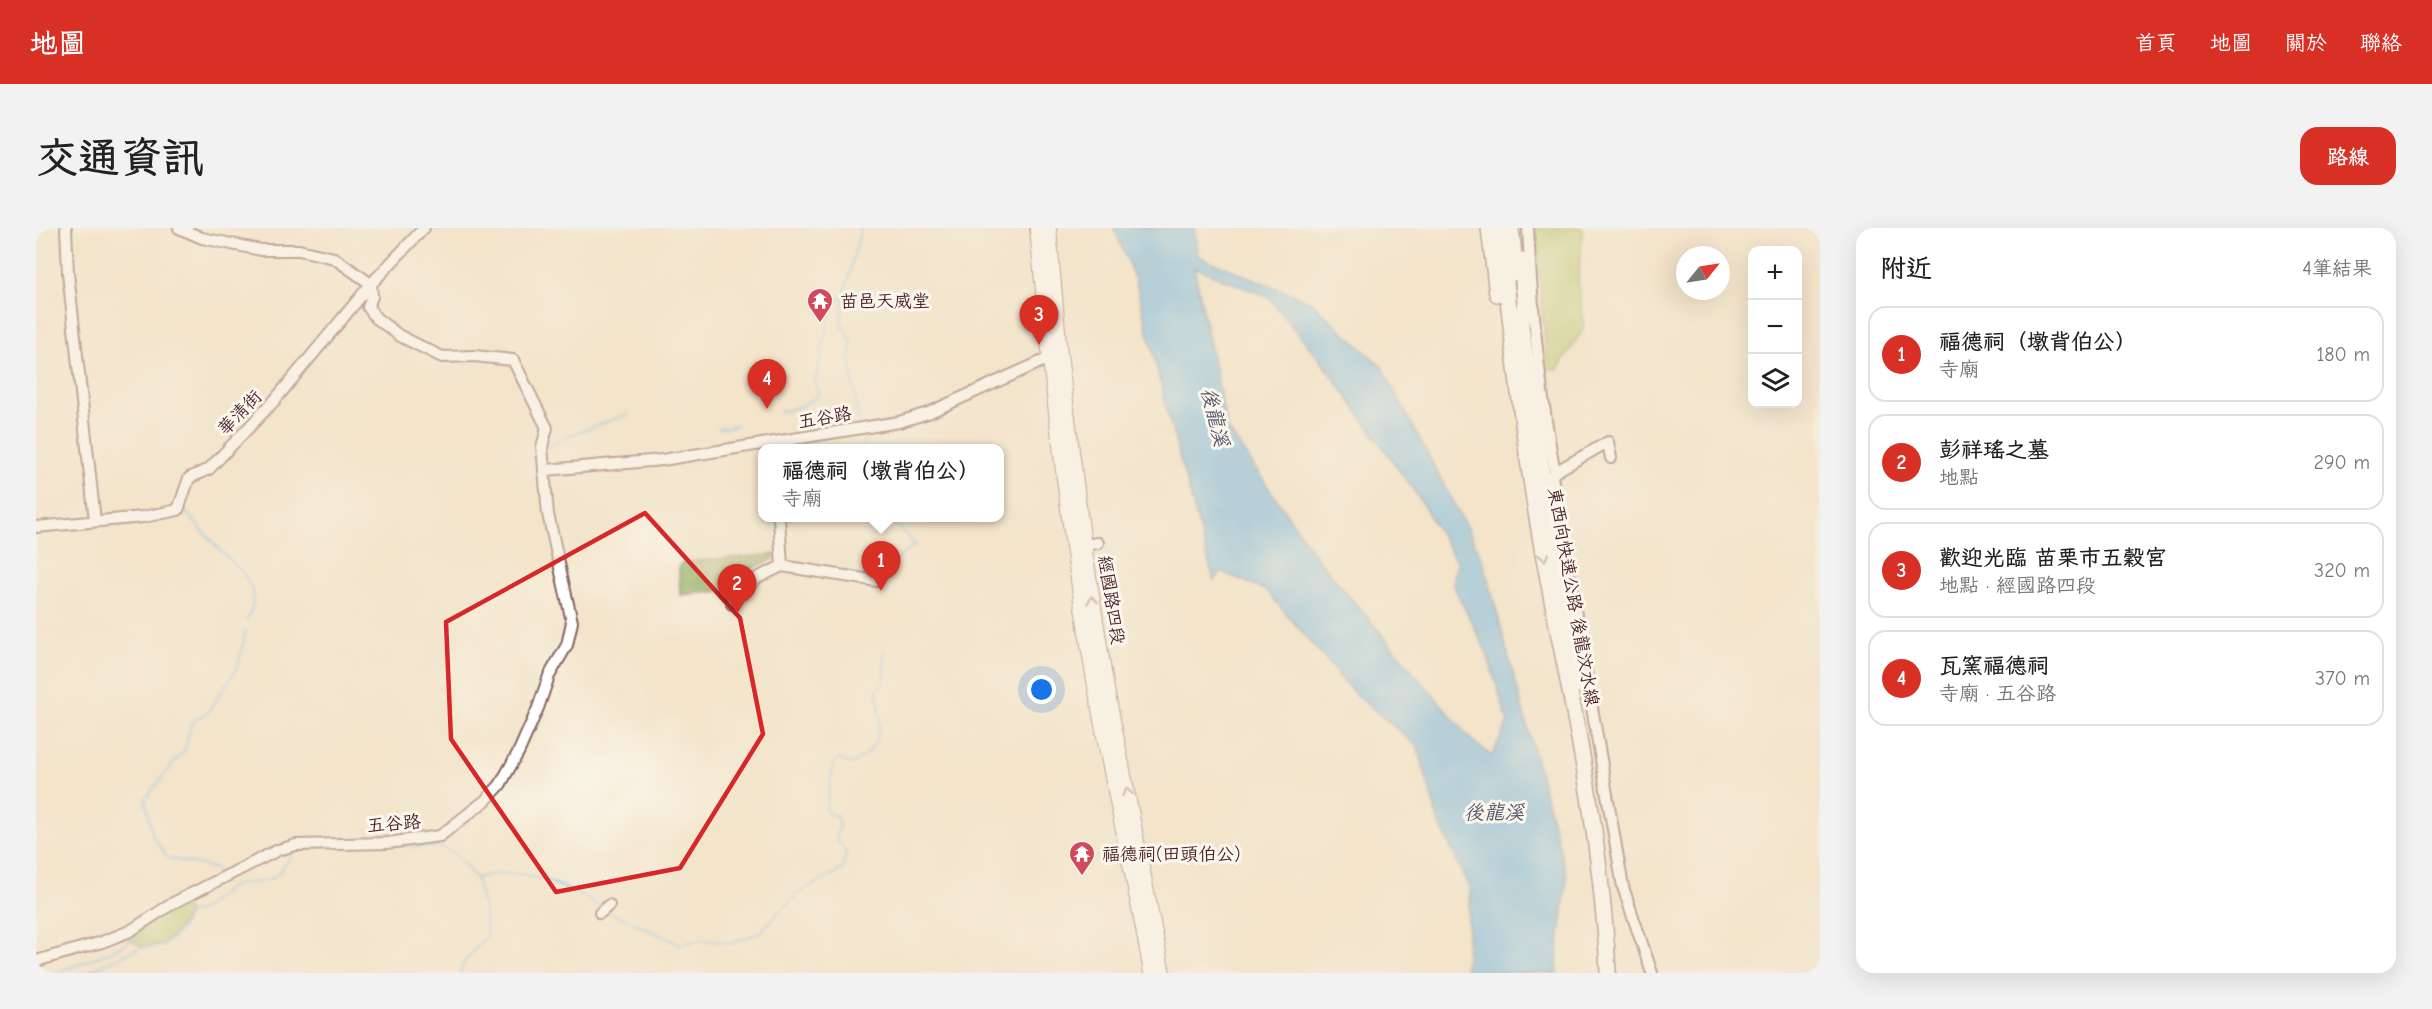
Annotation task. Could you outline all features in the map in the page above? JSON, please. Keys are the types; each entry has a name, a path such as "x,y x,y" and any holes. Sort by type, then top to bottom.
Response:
{"highway":[{"path":"1489,228 1499,309 1513,349"},
{"name":"東西向快速公路 後龍汶水線","path":"1500,228 1513,349 1546,572 1581,745 1596,846 1608,973"},
{"name":"東西向快速公路 後龍汶水線","path":"1511,228 1521,326 1543,481 1605,844 1614,925 1616,973"},
{"path":"1519,228 1525,302 1521,326"}],"main road":[{"name":"經國路四段","path":"1037,228 1055,355 1096,694 1134,827 1163,973"},
{"name":"經國路四段","path":"1048,228 1055,355"},
{"name":"經國路四段","path":"1134,827 1151,973"}],"street":[{"path":"66,228 68,273 95,521"},
{"path":"179,228 192,236 261,250 299,250 334,258 371,284"},
{"name":"華清街","path":"36,527 143,517 178,510 189,478 209,469 274,401 371,284 424,228"},
{"path":"1528,228 1533,321 1544,415 1555,472"},
{"name":"五谷路","path":"36,961 102,942 130,931 173,903 278,850 296,845 387,843 440,836 486,800 500,785 519,751 549,676 567,645 572,622 548,514 546,470 542,447 547,428 513,360 474,356 442,357 411,343 376,318 368,307 372,297 371,284"},
{"name":"五谷路","path":"784,444 898,422 928,413 1055,355"},
{"path":"1611,458 1608,442 1555,472 1552,476 1623,886 1652,973"},
{"name":"五谷路","path":"546,470 662,460 758,448"},
{"path":"779,522 782,567"},
{"path":"1079,545 1098,543"},
{"path":"732,604 757,578 782,567 877,581"},
{"path":"600,913 609,905"}],"highlighted area":[{"path":"645,513 740,618 763,734 680,868 556,892 451,739 446,622"}],"green space":[{"path":"1536,228 1583,228 1578,281 1584,328 1558,369 1547,368"},
{"path":"776,554 774,559 755,567 736,590 680,595 679,566 684,562"},
{"path":"178,903 188,912 180,927 163,944 141,946 127,937"}],"water":[{"name":"後龍溪","path":"1114,228 1194,228 1198,256 1311,302 1382,367 1483,560 1567,877 1557,959 1558,973 1465,973 1470,890 1438,820 1418,747 1354,693 1267,591 1222,572 1214,581 1169,419 1136,282","holes":["1194,267 1268,297 1326,367 1419,498 1457,562 1453,585 1487,653 1508,722 1492,756 1472,741 1317,558 1227,428"]}],"waterway":[{"path":"859,422 850,362 852,342 841,322 844,296 861,228"},
{"path":"780,411 802,406 819,393 815,382 832,303 843,296"},
{"path":"549,447 562,438 629,414"},
{"path":"719,428 737,424"},
{"path":"862,435 863,444"},
{"path":"185,511 248,581 253,599 247,620"},
{"path":"877,573 916,545 893,522"},
{"path":"218,872 215,868 168,858 153,837 145,799 185,749 192,722 207,713 238,667 246,630"},
{"path":"608,911 679,944 703,940 732,943 758,934 797,894 843,869 846,853 836,837 840,825 836,815 829,814 826,809 833,765 839,759 852,764 863,757 875,741 880,722 877,689 885,681 884,652"},
{"path":"405,846 440,847 454,853 476,878 509,874 525,875 556,884 601,907"},
{"path":"91,970 140,948 163,947 181,929 188,914 204,908 229,888 244,883 266,881 277,875 295,849"},
{"path":"460,973 463,964 487,935 484,909 476,878"},
{"path":"56,973 112,951 138,936"}],"place":[{"name":"苗邑天威堂","path":"820,324"},
{"name":"歡迎光臨 苗栗市五穀宮","path":"1039,345"},
{"name":"瓦窯福德祠","path":"767,409"},
{"name":"福德祠（墩背伯公）","path":"881,591"},
{"name":"彭祥瑤之墓","path":"737,614"},
{"name":"福德祠(田頭伯公)","path":"1082,877"}]}
